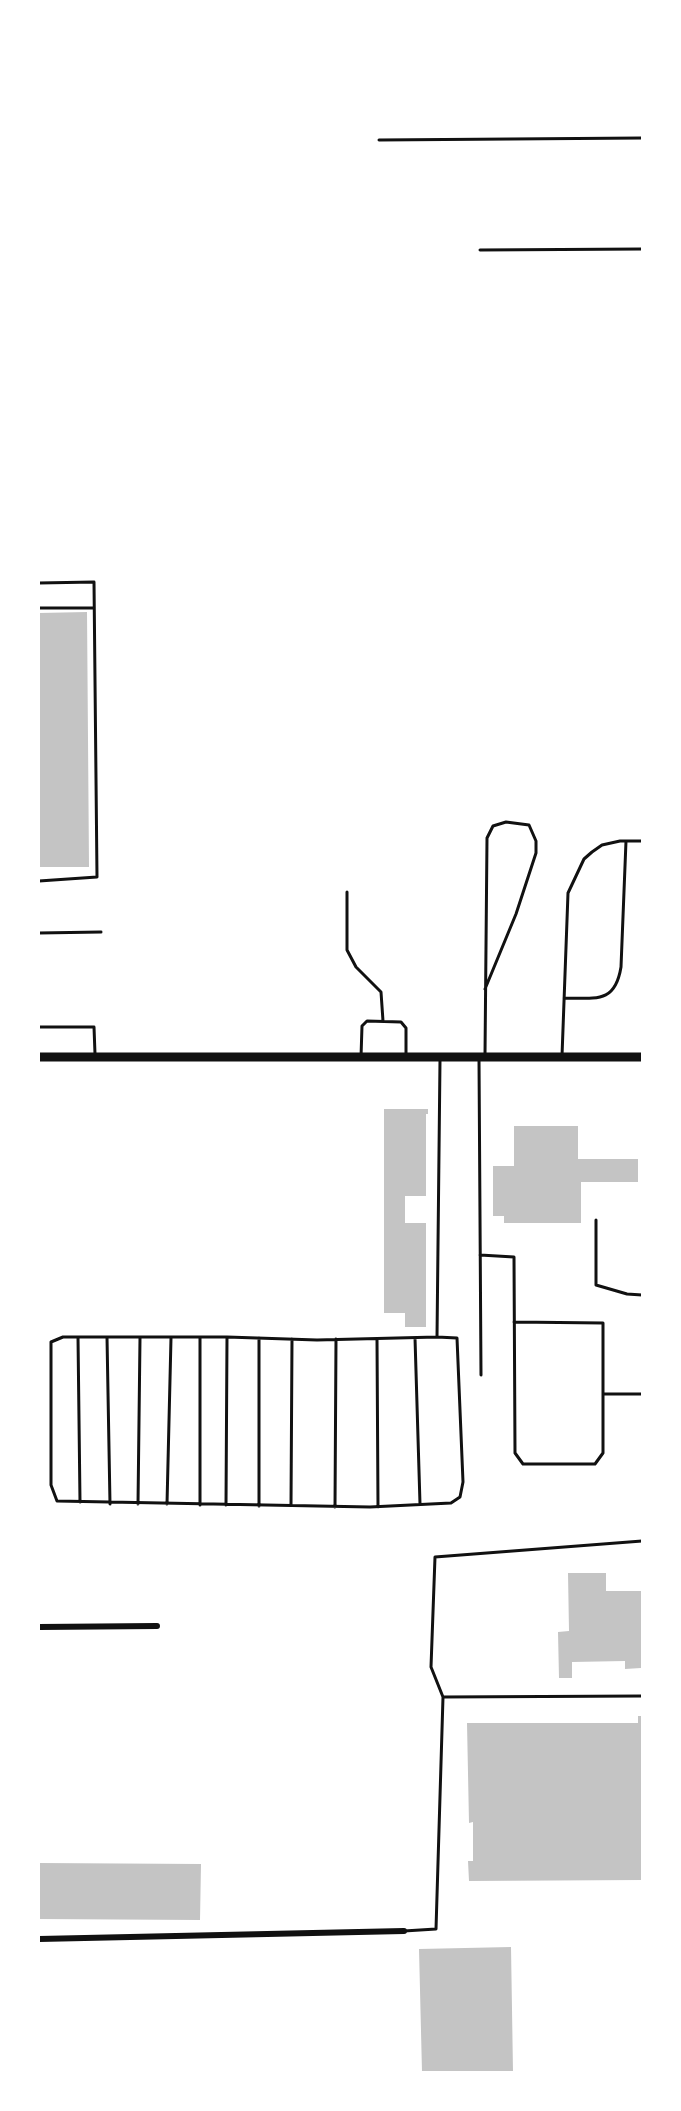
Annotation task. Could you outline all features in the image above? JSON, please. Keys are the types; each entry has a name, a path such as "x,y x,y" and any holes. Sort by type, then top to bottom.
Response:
{"main road":[{"path":"39,1057 642,1058"}],"street":[{"path":"39,1627 157,1626"},
{"path":"39,1939 404,1931"}],"lane":[{"path":"380,140 642,138"},
{"path":"480,250 642,249"},
{"path":"39,583 94,582 97,877 39,881"},
{"path":"39,608 94,608"},
{"path":"481,1375 482,1057 487,838 493,826 506,822 529,825 536,841 536,853 516,914 485,989"},
{"path":"564,998 605,996 615,989 619,982 626,841"},
{"path":"562,1058 570,886 585,859 602,845 642,841"},
{"path":"347,892 347,951 356,967 381,992 383,1021"},
{"path":"39,933 101,932"},
{"path":"361,1057 362,1026 367,1021 401,1022 406,1028 406,1057"},
{"path":"39,1027 94,1027 95,1057"},
{"path":"437,1337 440,1057"},
{"path":"596,1220 596,1285 627,1294 642,1295"},
{"path":"480,1255 514,1257 514,1322 515,1453 523,1464 595,1464 603,1454 603,1323 514,1322"},
{"path":"63,1337 227,1337 336,1340 437,1337 457,1338 463,1482 460,1497 451,1503 335,1507 110,1504 57,1501 51,1485 51,1342 63,1337"},
{"path":"78,1337 80,1502"},
{"path":"107,1337 110,1504"},
{"path":"226,1505 227,1337"},
{"path":"138,1504 140,1338"},
{"path":"167,1504 171,1338"},
{"path":"200,1338 200,1505"},
{"path":"259,1338 259,1506"},
{"path":"415,1338 420,1504"},
{"path":"291,1506 292,1339"},
{"path":"377,1339 378,1507"},
{"path":"335,1507 336,1340"},
{"path":"603,1394 642,1394"},
{"path":"404,1931 436,1929 443,1697 431,1667 435,1557 642,1541"},
{"path":"443,1697 642,1696"}],"building":[{"path":"87,612 89,867 39,867 39,613"},
{"path":"384,1109 428,1109 428,1114 426,1114 426,1196 405,1196 405,1223 426,1223 426,1327 405,1327 405,1313 384,1313"},
{"path":"514,1126 578,1126 578,1159 638,1159 638,1182 581,1182 581,1223 504,1223 504,1216 493,1216 493,1166 514,1166"},
{"path":"568,1573 606,1573 606,1591 642,1591 641,1668 625,1669 625,1661 572,1662 572,1678 559,1678 558,1632 569,1631"},
{"path":"638,1716 642,1716 642,1880 469,1881 468,1861 473,1861 473,1822 469,1823 467,1723 638,1723"},
{"path":"39,1863 201,1864 200,1920 39,1919"},
{"path":"511,1947 513,2072 422,2072 419,1949"}]}
